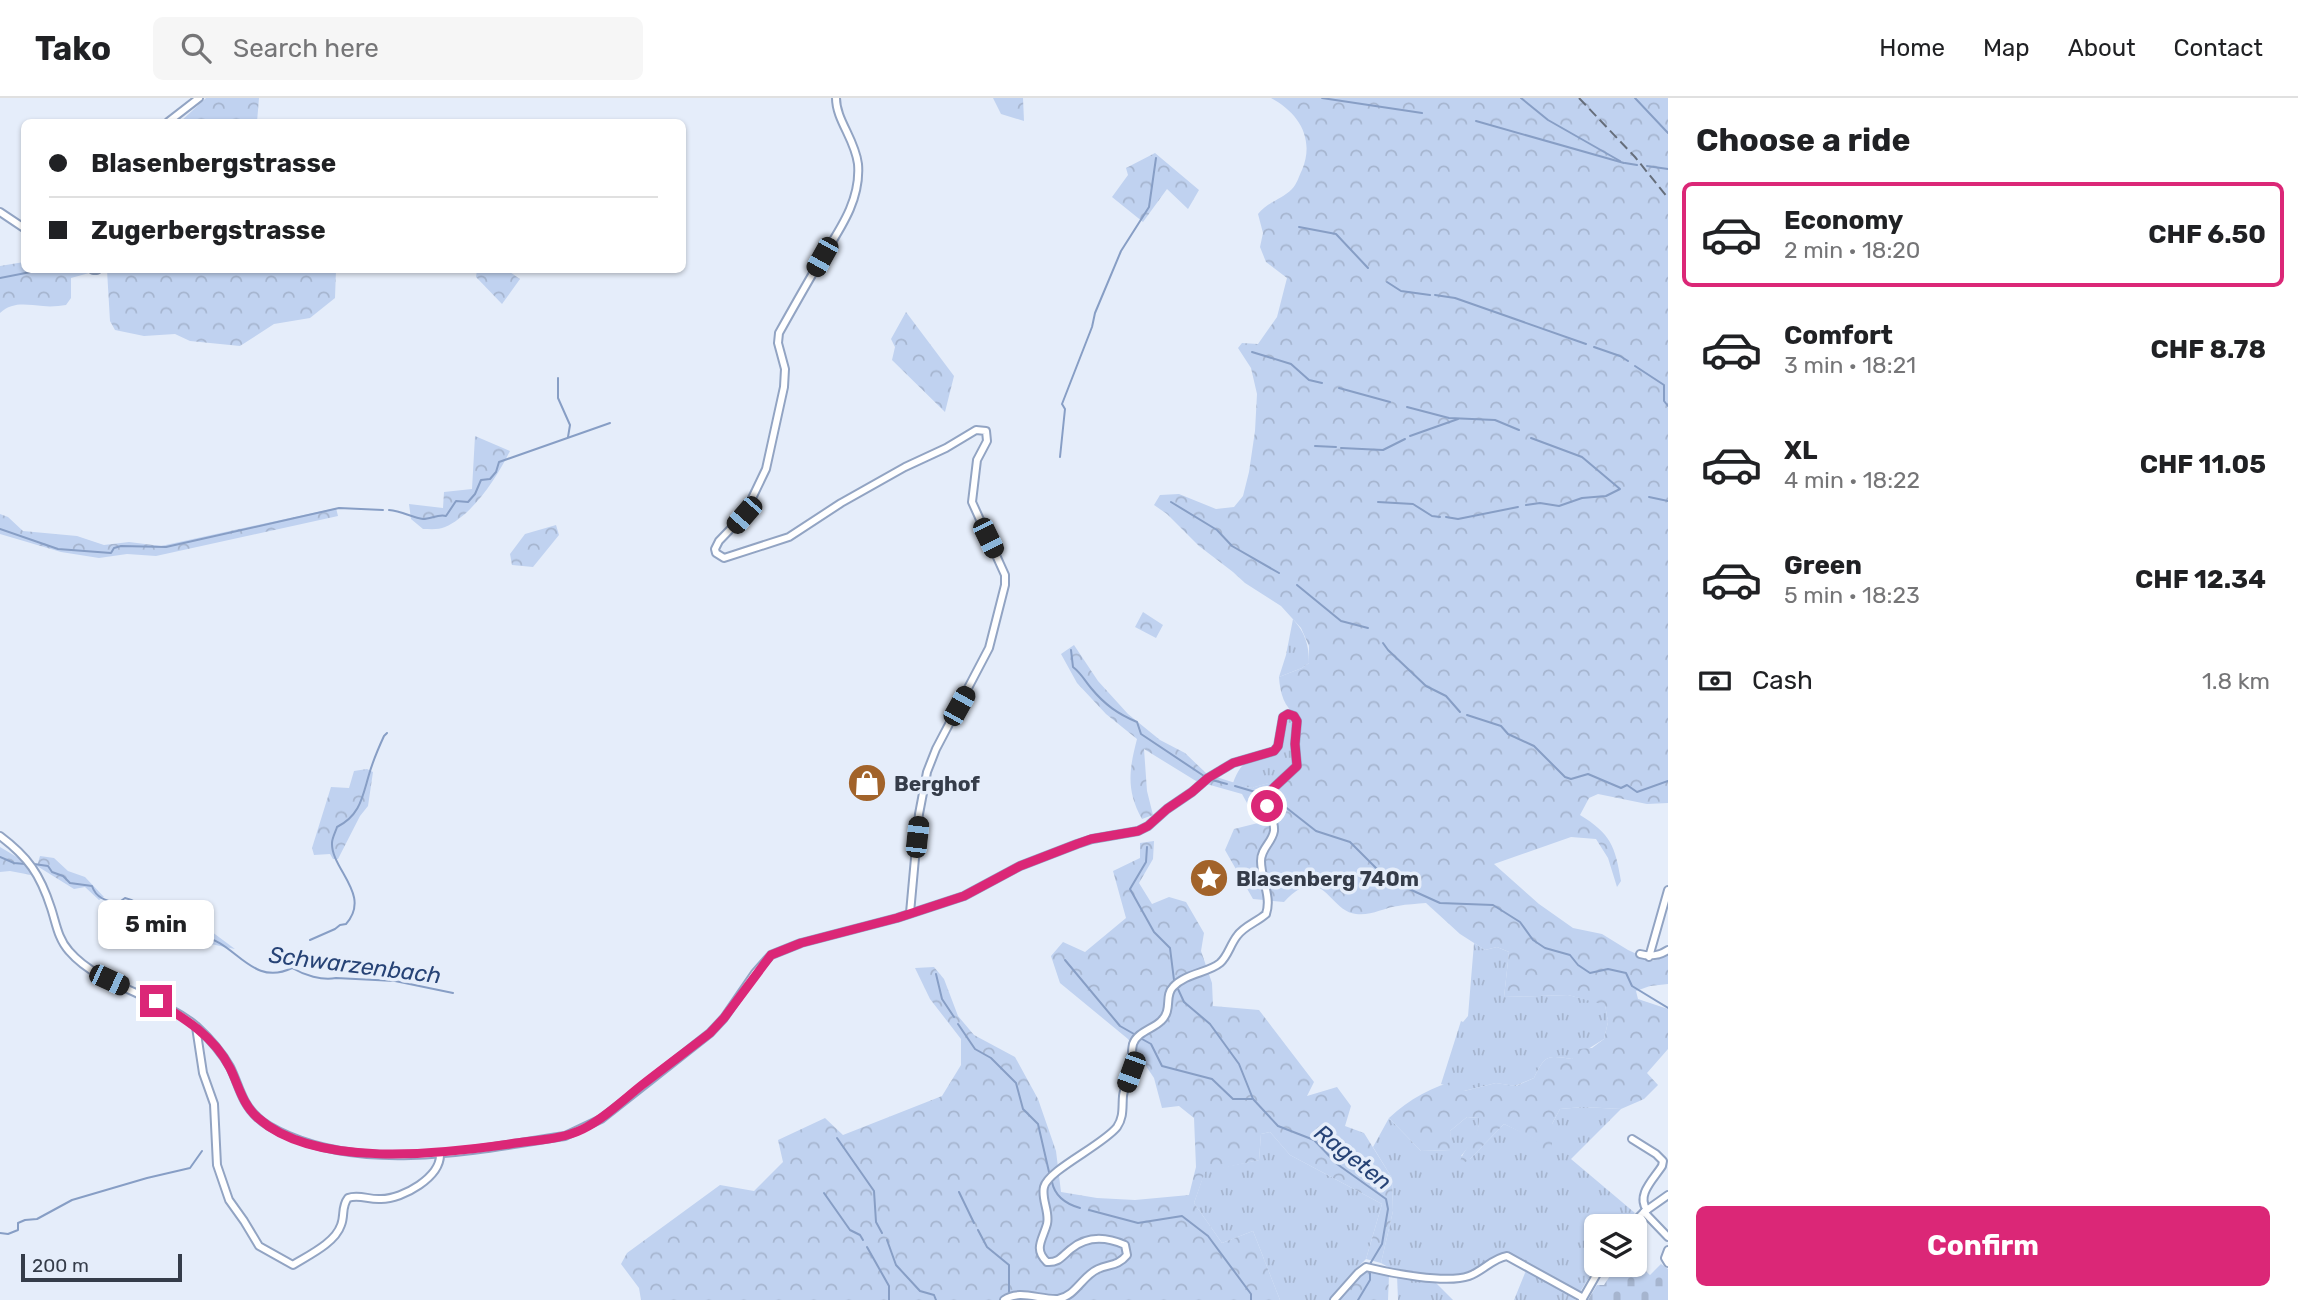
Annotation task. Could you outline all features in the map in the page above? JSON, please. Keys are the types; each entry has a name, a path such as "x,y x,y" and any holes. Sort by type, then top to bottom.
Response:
{"street":[{"path":"172,119 200,98"},
{"path":"835,98 838,112 851,138 858,166 858,177 849,212 779,333 778,342 785,369 784,387 765,469 744,515 719,541 715,549 716,553 724,558 789,537 841,503 905,467 976,430 986,431 987,441 977,460 972,502 1005,575 1005,585 989,649 936,749 928,772 919,814 910,912"},
{"path":"0,212 21,226"},
{"path":"0,836 20,851 32,865 51,907 61,941 70,953 109,980 156,1001 196,1027 224,1058 246,1105 258,1118 274,1129 325,1148 411,1155 440,1154 565,1136 601,1119 710,1033 771,955 801,943 897,918 910,912 921,912 964,896 1020,866 1091,839 1138,831 1208,778 1233,763 1274,751 1278,746 1283,717 1288,714 1294,716 1297,721 1297,766 1267,794 1267,806 1274,827 1273,835 1262,850 1261,858 1262,877 1268,900 1266,914 1236,936 1218,965 1194,973 1173,986 1168,993 1169,1007 1166,1016 1135,1039 1131,1072 1123,1093 1120,1123 1115,1130 1045,1184 1048,1216 1038,1248 1042,1258 1047,1262 1059,1261 1082,1242 1098,1238 1125,1245 1127,1255 1121,1262 1098,1269 1087,1276 1068,1296 1050,1300 1015,1295 1004,1300"},
{"path":"1649,957 1668,890"},
{"path":"1640,954 1649,957 1668,950"},
{"path":"196,1027 203,1073 214,1104 217,1165 229,1200 259,1246 293,1265 335,1236 348,1198 358,1196 384,1199 396,1196 432,1174 440,1161 440,1154"},
{"path":"1632,1139 1663,1161 1642,1196 1642,1203 1668,1237"},
{"path":"1643,1214 1668,1195"},
{"path":"1668,1250 1665,1253 1668,1263"},
{"path":"1334,1300 1358,1273 1370,1268 1416,1276 1458,1278 1473,1274 1498,1258 1507,1256 1582,1299 1595,1277"}],"green space":[{"path":"206,98 259,98 257,119 183,119"},
{"path":"993,98 1023,98 1024,121 1001,114"},
{"path":"1271,98 1668,98 1668,803 1647,804 1598,794 1589,798 1580,815 1599,828 1610,842 1621,881 1617,887 1608,858 1596,839 1571,837 1494,864 1539,904 1573,928 1602,934 1652,961 1668,955 1668,984 1636,991 1638,999 1668,1009 1668,1049 1647,1073 1658,1085 1644,1099 1621,1109 1560,1109 1552,1124 1552,1146 1541,1150 1535,1139 1504,1124 1470,1159 1459,1166 1477,1132 1479,1118 1467,1117 1450,1131 1452,1150 1421,1151 1389,1118 1413,1099 1449,1083 1459,1080 1464,1091 1496,1083 1516,1086 1534,1078 1548,1058 1572,1059 1579,1049 1592,1048 1604,1039 1608,1022 1605,1005 1568,995 1504,997 1509,952 1497,947 1485,950 1460,934 1426,903 1356,914 1346,911 1324,891 1308,886 1297,890 1284,902 1253,899 1225,850 1234,829 1258,823 1242,794 1196,781 1144,749 1147,791 1153,815 1142,819 1133,799 1130,780 1137,739 1106,714 1077,683 1061,654 1074,645 1098,681 1128,714 1160,740 1185,753 1207,774 1251,788 1275,781 1279,786 1299,769 1297,716 1283,699 1279,677 1309,663 1309,646 1301,628 1281,606 1245,583 1154,505 1160,495 1179,494 1216,509 1234,507 1243,496 1255,431 1257,394 1251,368 1238,348 1242,343 1258,344 1277,317 1287,278 1266,262 1260,247 1263,233 1258,214 1294,187 1306,159 1307,148 1297,119"},
{"path":"1155,153 1199,190 1188,209 1167,189 1143,222 1112,197 1128,175 1126,168"},
{"path":"21,262 21,273 89,273 71,278 71,298 66,305 15,305 0,313 0,266"},
{"path":"107,273 336,273 335,298 310,318 274,324 240,346 190,341 175,334 144,336 115,330 110,321"},
{"path":"477,273 511,273 520,279 502,304 476,277"},
{"path":"906,312 954,376 945,412 892,360 895,347 891,339"},
{"path":"475,436 510,451 505,461 483,494 465,514 443,528 423,529 411,519 409,504 443,508 444,492 472,489"},
{"path":"336,508 338,516 156,556 127,554 99,558 61,552 0,534 0,514 8,517 23,531 77,536 104,545 129,542 161,546"},
{"path":"556,525 559,535 533,567 512,565 510,554 525,534"},
{"path":"1143,612 1163,625 1156,638 1135,627"},
{"path":"1293,619 1306,639 1309,663 1279,677 1286,655"},
{"path":"1291,717 1295,723 1295,763 1280,780 1251,788 1233,783 1245,763 1276,753 1286,718"},
{"path":"367,769 373,772 368,806 338,859 333,859 330,854 314,855 312,848 331,787 349,788 354,771"},
{"path":"1154,841 1153,859 1139,883 1152,904 1169,897 1186,902 1204,933 1201,951 1212,983 1213,1006 1259,1010 1314,1082 1307,1096 1337,1087 1351,1106 1345,1126 1364,1133 1392,1178 1393,1211 1381,1263 1366,1259 1382,1204 1290,1155 1270,1132 1261,1134 1259,1160 1205,1172 1194,1203 1222,1243 1253,1231 1280,1300 641,1300 639,1288 621,1264 627,1253 720,1185 754,1191 783,1162 778,1140 825,1118 843,1135 942,1096 961,1065 961,1039 930,999 915,968 934,967 944,979 958,1016 974,1035 1015,1057 1038,1099 1056,1151 1061,1192 1135,1200 1189,1195 1196,1167 1194,1118 1179,1106 1162,1108 1154,1078 1128,1039 1060,983 1051,956 1063,942 1085,952 1126,918 1113,871 1140,858 1140,843"},
{"path":"0,847 27,863 31,875 0,872"},
{"path":"40,856 54,858 68,871 85,877 104,897 99,900 85,887 74,889 37,866"},
{"path":"196,909 204,926 235,949 186,939 157,921 160,914"},
{"path":"1474,943 1485,950 1497,947 1509,952 1504,997 1568,995 1605,1004 1608,1022 1604,1039 1572,1059 1548,1058 1534,1078 1515,1086 1496,1083 1464,1091 1441,1084 1461,1021 1468,1016"},
{"path":"1560,1109 1621,1109 1571,1159 1635,1213 1584,1214 1584,1277 1589,1277 1579,1294 1508,1255 1477,1270 1451,1277 1413,1275 1381,1263 1393,1211 1392,1178 1373,1147 1389,1118 1421,1151 1451,1150 1450,1131 1467,1117 1479,1118 1476,1134 1461,1156 1470,1159 1504,1124 1552,1146 1552,1124"},
{"path":"1270,1132 1290,1155 1382,1204 1366,1259 1350,1275 1345,1286 1332,1300 1280,1300 1253,1231 1222,1243 1194,1203 1205,1171 1259,1160 1261,1134"},
{"path":"1661,1264 1668,1269 1668,1300 1588,1300 1597,1285 1604,1285 1609,1277 1647,1277 1647,1272 1650,1275"},
{"path":"1527,1268 1577,1297 1575,1300 1514,1300"},
{"path":"1365,1269 1389,1275 1388,1300 1340,1300 1339,1298"},
{"path":"1397,1275 1431,1278 1453,1300 1398,1300"}],"waterway":[{"path":"1322,98 1422,113"},
{"path":"1521,98 1548,120 1620,161"},
{"path":"1635,98 1668,133"},
{"path":"1476,121 1624,163"},
{"path":"1060,457 1065,409 1062,404 1121,251 1149,207 1156,158"},
{"path":"1625,163 1637,165"},
{"path":"1647,166 1668,169"},
{"path":"1299,227 1336,234 1368,268"},
{"path":"0,278 26,273"},
{"path":"1387,282 1401,291 1430,295"},
{"path":"1435,295 1455,298 1586,344"},
{"path":"1594,347 1628,361"},
{"path":"1252,352 1291,364 1309,380 1322,383"},
{"path":"1635,366 1664,385 1664,401 1668,406"},
{"path":"558,378 558,398 570,425 568,437"},
{"path":"1339,388 1390,402"},
{"path":"1407,407 1449,418 1495,420 1519,430"},
{"path":"1410,436 1458,419"},
{"path":"389,510 423,519 446,516 456,501 468,502 481,480 490,479 496,472 499,462 610,423"},
{"path":"1526,505 1540,503 1559,506 1582,498 1606,496 1620,489 1582,457 1531,438"},
{"path":"1341,448 1383,450 1405,439"},
{"path":"1315,446 1336,447"},
{"path":"1649,497 1668,501"},
{"path":"1171,502 1217,530 1232,546 1279,573"},
{"path":"1378,502 1413,504 1432,516 1440,517"},
{"path":"1446,517 1458,519 1518,507"},
{"path":"0,529 58,549 111,553 114,548 121,546 166,547 339,508 383,510"},
{"path":"1297,585 1341,621 1368,628"},
{"path":"1383,643 1426,686 1446,696 1460,712"},
{"path":"1071,650 1073,667 1101,699 1137,722 1141,734 1204,776"},
{"path":"1467,715 1501,726 1508,734 1534,746 1565,777 1571,779 1588,774 1621,788 1627,785 1637,792 1668,781"},
{"path":"310,940 346,924 353,913 353,892 337,863 332,841 337,827 355,812 375,756 387,733"},
{"path":"1212,780 1227,784"},
{"path":"1235,786 1262,794"},
{"path":"1274,798 1316,831 1350,842 1387,879 1440,903 1493,905 1520,922 1533,940 1545,948 1570,955 1590,973 1608,969 1626,973 1632,986 1668,1008"},
{"path":"1147,847 1146,862 1130,889 1154,932 1170,948 1174,980"},
{"name":"Schwarzenbach","path":"0,857 25,864"},
{"name":"Schwarzenbach","path":"34,864 48,866 52,872 63,876 70,883 92,886 96,893 106,900 118,903 125,898 163,919 189,917 202,937 214,940 254,968 265,972 278,973 292,968 319,978 395,981 453,993"},
{"path":"1065,960 1120,1026 1134,1034"},
{"path":"936,974 942,999 954,1017"},
{"name":"Rageten","path":"1178,989 1184,1002 1210,1024 1239,1064 1253,1099 1278,1126 1314,1140 1337,1164 1386,1199 1388,1209 1382,1244 1370,1264 1370,1280 1358,1300"},
{"path":"958,1024 975,1049 991,1058 1016,1083 1023,1109 1038,1124 1049,1172"},
{"path":"1142,1039 1151,1044 1162,1066 1212,1079 1233,1099 1252,1099"},
{"path":"837,1138 874,1191 876,1222 882,1233"},
{"path":"0,1233 8,1234 18,1230 18,1223 37,1219 72,1200 190,1168 202,1151"},
{"path":"1052,1182 1062,1199 1080,1208"},
{"path":"959,1192 974,1223"},
{"path":"824,1193 850,1230 860,1235 863,1240"},
{"path":"1089,1210 1138,1223 1182,1216 1208,1236 1251,1294 1251,1300"},
{"path":"978,1230 987,1247 1009,1265 1009,1292"},
{"path":"887,1240 896,1265 920,1291 934,1295 936,1300"},
{"path":"867,1247 889,1286 889,1300"}],"railway":[{"path":"1579,98 1635,157 1668,198"}],"place":[{"name":"Berghof","path":"867,783"},
{"name":"Blasenberg 740m","path":"1209,878"}],"route":[{"path":"156,1001 196,1027 224,1058 246,1105 258,1118 274,1129 299,1140 325,1148 411,1155 440,1154 565,1136 601,1119 710,1033 771,955 801,943 897,918 910,912 921,912 964,896 1020,866 1091,839 1138,831 1208,778 1233,763 1274,751 1278,746 1283,717 1288,714 1294,716 1297,721 1297,766 1267,794 1267,806"}]}
